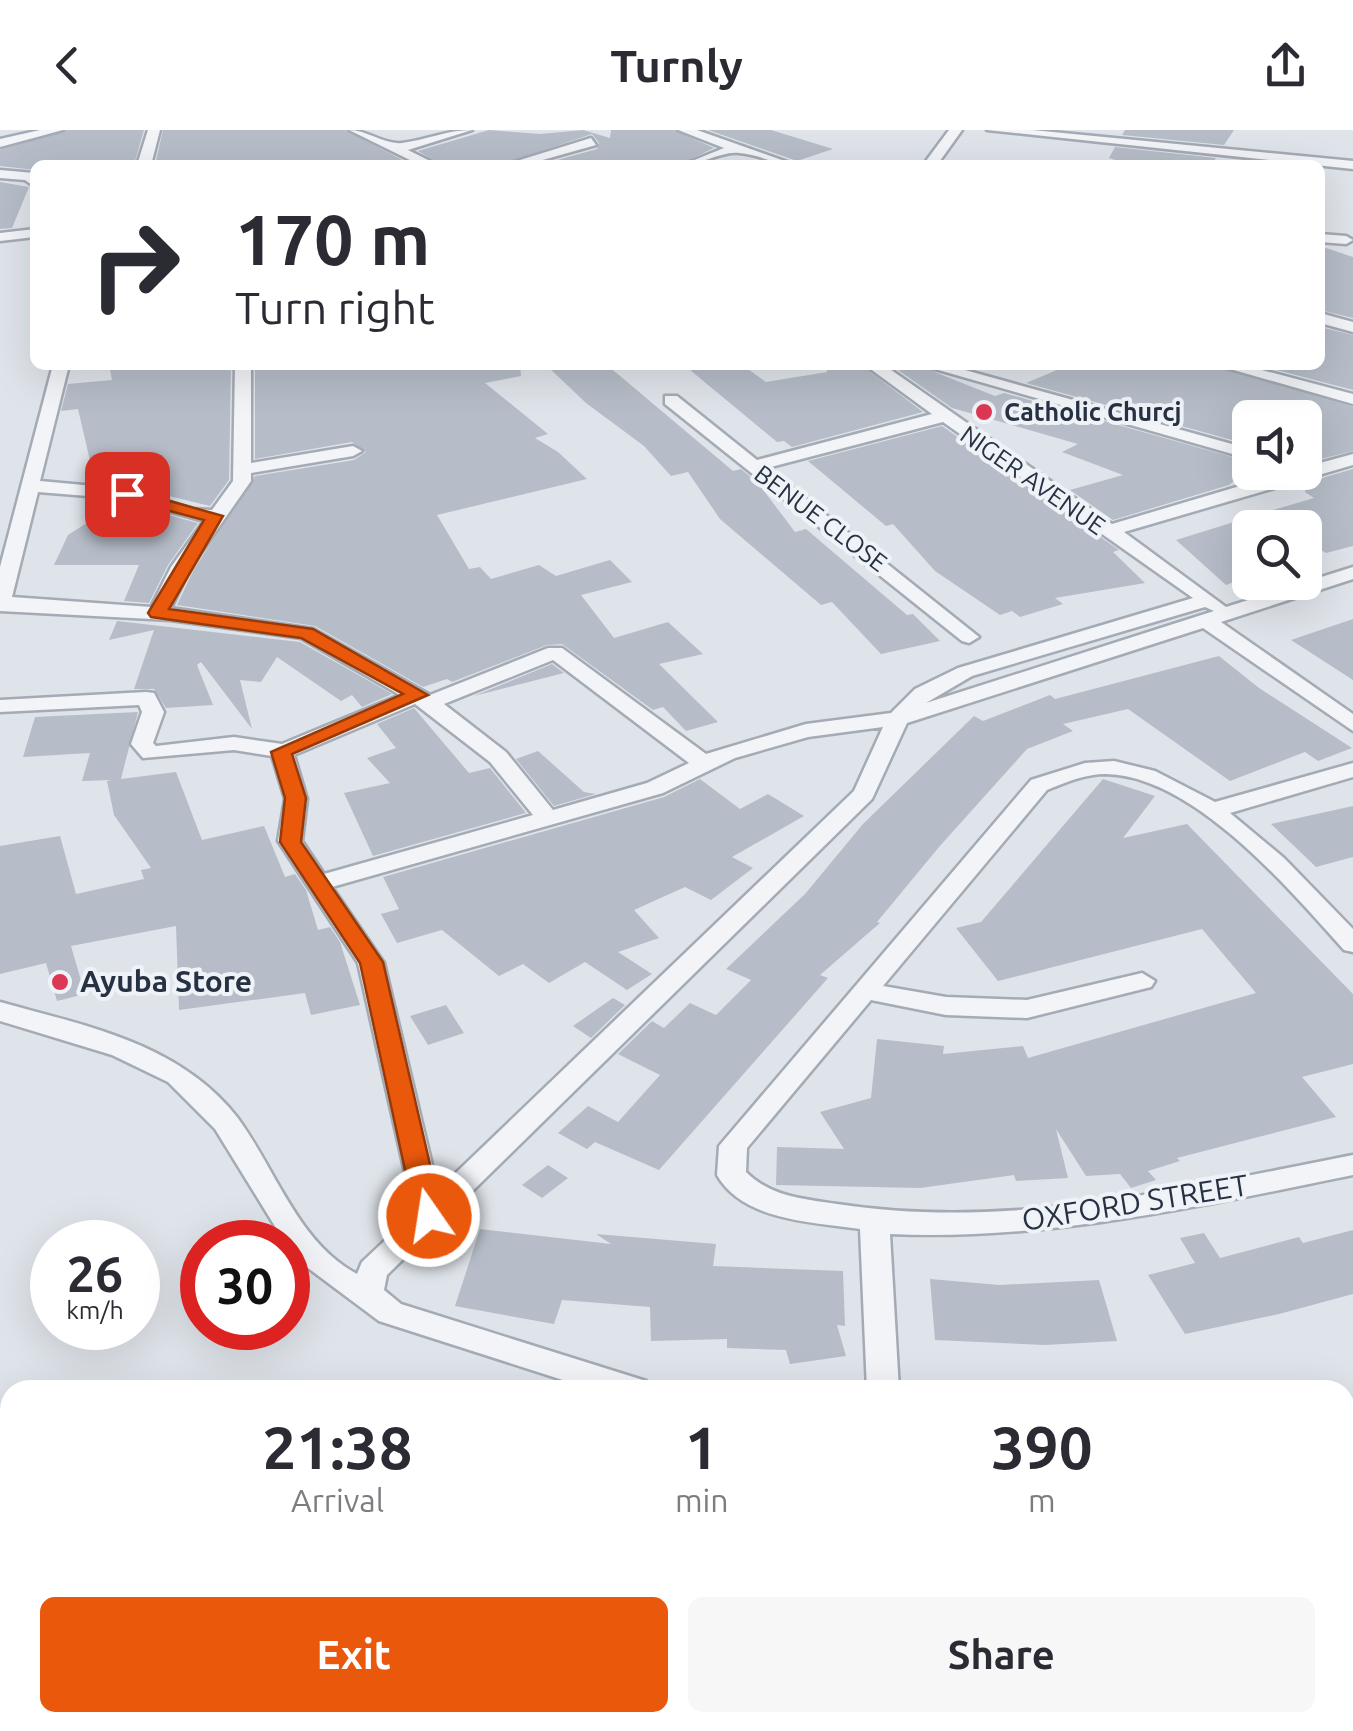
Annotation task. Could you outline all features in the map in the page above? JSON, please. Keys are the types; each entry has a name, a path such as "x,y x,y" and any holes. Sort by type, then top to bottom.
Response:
{"street":[{"path":"0,143 53,130"},
{"path":"145,160 154,130"},
{"path":"354,130 420,160"},
{"path":"395,148 466,130"},
{"path":"684,130 773,160"},
{"path":"934,160 956,130"},
{"path":"993,130 1302,160"},
{"path":"528,160 591,142"},
{"path":"703,160 736,148"},
{"path":"1325,162 1353,165"},
{"path":"0,174 30,177"},
{"path":"0,236 30,234"},
{"path":"1325,238 1351,238"},
{"path":"1325,319 1353,326"},
{"path":"60,370 0,603 158,613 306,633 423,699 498,757 546,816"},
{"path":"158,613 215,516 242,481 245,469 241,449 242,370"},
{"name":"NIGER AVENUE","path":"880,370 1210,607 1353,724"},
{"path":"947,370 1232,449"},
{"path":"1243,370 1353,399"},
{"name":"BENUE CLOSE","path":"670,400 969,637"},
{"path":"752,466 942,417"},
{"path":"245,469 352,451"},
{"path":"1322,467 1353,459"},
{"path":"29,486 127,494 191,514 215,516"},
{"path":"1107,531 1243,490"},
{"path":"318,883 655,788 705,764 806,731 898,719 1210,607 1353,573"},
{"path":"282,752 556,652 705,764"},
{"path":"0,706 146,698 153,712 142,744 151,753 241,744 269,745 282,752 296,798 290,842 371,962 429,1216"},
{"path":"368,1294 374,1270 864,794 898,719"},
{"name":"OXFORD STREET","path":"1353,944 1271,856 1211,811 1162,782 1115,768 1077,770 1039,785 733,1146 731,1175 752,1198 875,1224 1037,1224 1353,1165"},
{"path":"1211,811 1353,770"},
{"path":"866,990 946,1006 1027,1008 1142,982"},
{"path":"0,1010 163,1064 206,1101 251,1158 307,1254 390,1313 603,1380"},
{"path":"875,1224 882,1380"}],"building":[{"path":"67,130 144,130 135,160 30,160 30,169 0,166 0,150"},
{"path":"163,130 345,130 402,160 156,160"},
{"path":"489,130 540,134 583,130 610,138 611,130 674,130 714,148 689,160 557,160 597,149 599,143 592,134 515,160 433,160 418,151"},
{"path":"708,130 771,130 833,149 794,160"},
{"path":"1125,130 1234,130 1224,145 1122,135"},
{"path":"1115,147 1216,158 1115,160 1109,158"},
{"path":"0,182 29,187 12,228 0,229"},
{"path":"1325,248 1353,257 1353,318 1325,311"},
{"path":"1325,328 1353,335 1353,390 1277,370 1325,370"},
{"path":"110,370 231,370 229,480 210,506 132,487 91,465 78,409 61,411 68,384 112,380"},
{"path":"255,370 520,370 521,376 485,383 548,434 535,438 558,452 587,479 437,515 469,569 480,567 491,579 539,565 556,576 610,560 632,582 581,595 614,638 668,622 703,654 659,664 718,722 686,731 663,707 653,710 562,644 547,645 452,682 447,679 423,687 315,626 177,605 194,569 255,476 354,460 366,452 352,442 255,459"},
{"path":"551,370 613,370 733,471 741,469 758,483 795,532 806,529 907,615 913,614 940,641 881,654 832,602 821,605 720,519 688,472 671,476 644,446 586,403"},
{"path":"690,370 749,370 766,382 827,370 868,370 923,412 792,447 784,441 777,442"},
{"path":"898,370 930,370 995,396 1004,393 1232,457 1232,483 1113,520 1070,490 1123,475 1062,452 1078,444 952,408"},
{"path":"1057,370 1229,370 1353,407 1353,451 1322,459 1322,400 1232,400 1232,440 1026,383"},
{"path":"942,426 1119,550 1113,552 1145,583 1055,598 1063,604 1020,617 1012,611 1000,615 935,571 893,524 886,526 808,461"},
{"path":"1353,469 1353,546 1326,553 1322,551 1322,510 1273,510 1314,498 1305,490 1322,490 1322,478"},
{"path":"120,502 198,523 168,565 149,603 124,601 139,565 54,565 68,535"},
{"path":"1232,523 1232,583 1226,585 1176,540"},
{"path":"1353,619 1353,680 1291,640"},
{"path":"117,621 300,642 392,694 362,707 352,695 341,701 277,657 261,682 240,680 252,729 201,662 197,665 213,705 166,708 154,689 134,689 154,630 109,640"},
{"path":"1219,656 1259,688 1352,748 1318,761 1305,752 1230,781 1128,709 1063,724 1073,731 1027,749 939,847 877,922 880,923 820,975 828,978 659,1170 595,1142 587,1149 558,1133 588,1106 618,1122 660,1075 618,1054 652,1021 664,1028 690,1003 716,1015 751,980 726,969 805,894 863,824 974,716 983,721 1050,695 1055,699"},
{"path":"552,664 564,673 474,696"},
{"path":"414,708 469,773 490,768 526,813 373,856 344,793 390,783 367,758 396,748 377,724"},
{"path":"138,712 121,779 176,772 202,840 264,826 285,877 295,874 306,890 318,930 330,927 340,942 360,1005 311,1015 305,993 179,1010 176,926 71,946 85,994 57,1001 46,963 0,974 0,846 60,836 76,894 144,879 141,870 151,868 114,815 107,781 111,780 82,781 90,753 23,757 35,717"},
{"path":"538,751 584,792 596,794 554,806 516,759"},
{"path":"700,779 740,809 768,794 804,816 732,857 753,868 711,900 685,887 634,910 659,938 618,952 652,974 627,990 585,962 549,983 523,964 499,976 442,930 397,943 381,914 399,909 383,877 664,797"},
{"path":"1103,779 1155,796 1123,838 1187,824 1353,994 1353,1064 1302,1077 1336,1117 1177,1158 1180,1161 1148,1171 1156,1180 1131,1188 1120,1174 1086,1176 1056,1129 1068,1178 1016,1181 1014,1175 920,1188 776,1185 777,1147 844,1149 820,1112 871,1098 877,1039 944,1046 943,1054 1023,1046 1028,1058 1256,993 1202,929 998,981 956,928 981,922"},
{"path":"1353,806 1353,857 1316,867 1271,824"},
{"path":"613,998 625,1005 591,1038 573,1026"},
{"path":"446,1005 464,1033 428,1045 410,1016"},
{"path":"548,1165 568,1178 542,1198 522,1185"},
{"path":"480,1229 611,1244 596,1234 716,1244 713,1266 843,1271 845,1326 837,1325 846,1356 790,1364 786,1350 727,1348 727,1339 651,1341 650,1307 562,1300 554,1324 455,1306"},
{"path":"1353,1230 1353,1294 1279,1314 1185,1334 1148,1275 1195,1263 1180,1238 1204,1233 1220,1258 1299,1237 1303,1243"},
{"path":"930,1279 1000,1285 1099,1280 1117,1341 1045,1345 935,1340"}],"place":[{"name":"Catholic Churcj","path":"984,412"},
{"name":"Ayuba Store","path":"60,982"}],"route":[{"path":"127,494 191,514 215,516 181,567 158,613 306,633 418,695 282,752 296,798 290,842 371,962 429,1216"}]}
